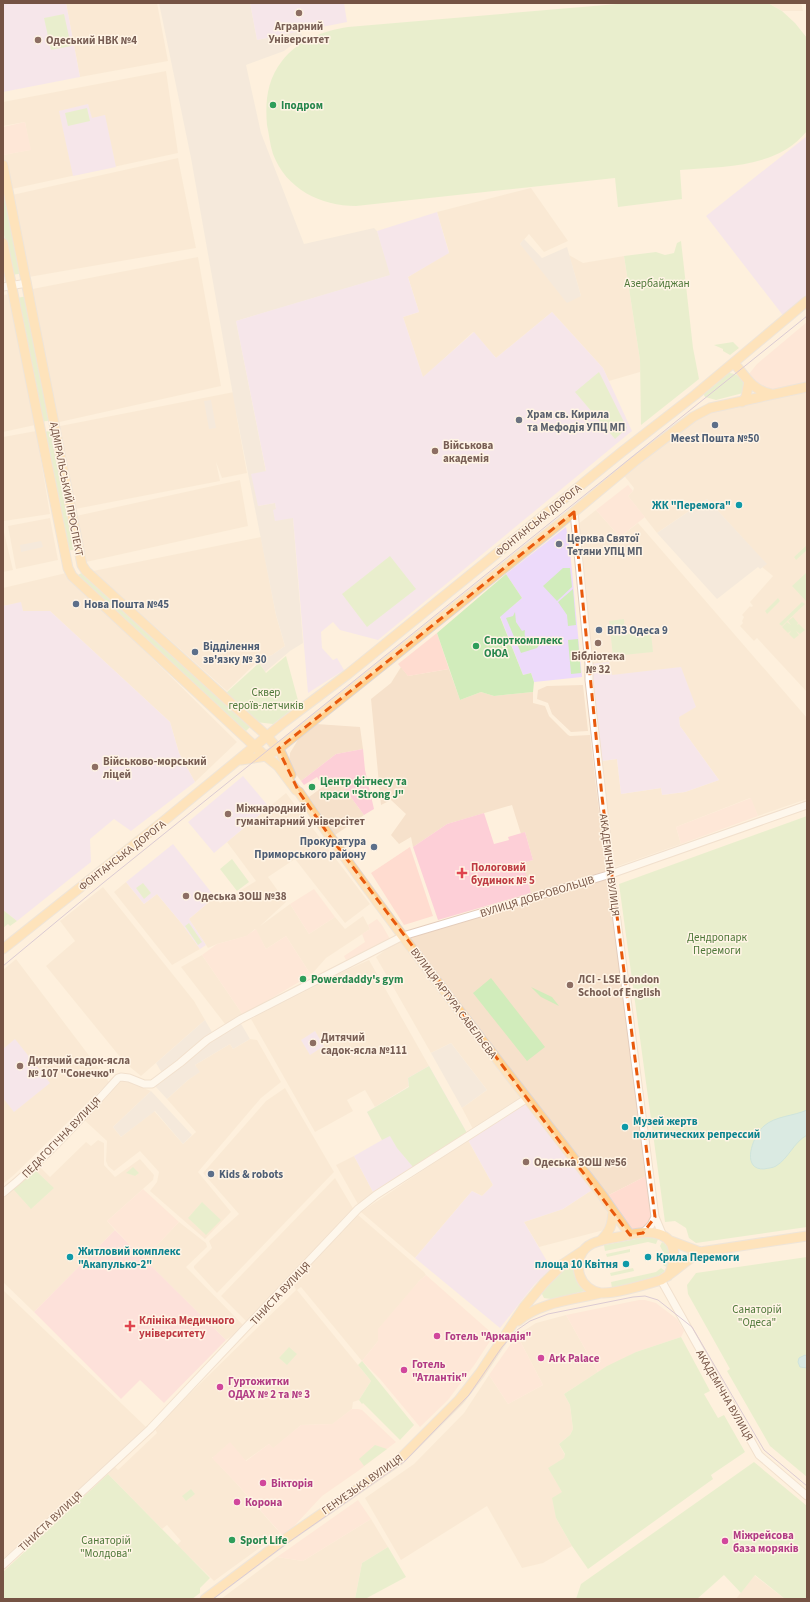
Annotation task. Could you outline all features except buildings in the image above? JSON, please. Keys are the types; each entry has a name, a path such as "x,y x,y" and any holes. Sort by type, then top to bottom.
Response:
{"main road":[{"name":"АДМІРАЛЬСЬКИЙ ПРОСПЕКТ","path":"3,165 82,565 86,571 149,630 267,736 278,749"},
{"name":"АДМІРАЛЬСЬКИЙ ПРОСПЕКТ","path":"3,243 8,286 68,568 74,578 266,756"},
{"name":"ФОНТАНСЬКА ДОРОГА","path":"3,949 240,760 280,725 348,674 807,302"},
{"path":"734,362 756,388 761,392 773,395"},
{"path":"742,402 746,397 749,381"},
{"name":"ФОНТАНСЬКА ДОРОГА","path":"240,760 266,756 278,749 574,512 635,461 693,417 710,408 807,387"},
{"path":"280,725 279,732 281,736 286,739 290,738"},
{"path":"245,737 253,737 256,726"},
{"name":"ВУЛИЦЯ АРТУРА САВЕЛЬЄВА","path":"278,749 299,787 299,792"},
{"name":"ВУЛИЦЯ АРТУРА САВЕЛЬЄВА","path":"266,756 278,766 299,792 403,936 580,1167 630,1235"},
{"path":"600,1241 612,1227 613,1212"},
{"path":"700,1252 654,1233 630,1235 591,1244 584,1250 579,1260 580,1275 588,1287 602,1293 664,1278 688,1259 700,1252 807,1236"},
{"path":"664,1278 673,1266 675,1258 674,1250 665,1238"},
{"name":"ГЕНУЕЗЬКА ВУЛИЦЯ","path":"205,1599 285,1539 398,1461 407,1453 459,1400 512,1327 524,1307 544,1283 563,1264 584,1250"},
{"path":"544,1283 540,1289 540,1296 544,1301 553,1304"},
{"name":"ГЕНУЕЗЬКА ВУЛИЦЯ","path":"512,1327 534,1310 553,1304 602,1293"}],"street":[{"path":"8,286 27,283"},
{"name":"АКАДЕМІЧНА ВУЛИЦЯ","path":"574,512 589,664 589,680 611,874 655,1217 665,1238"},
{"name":"ВУЛИЦЯ ДОБРОВОЛЬЦІВ","path":"119,1078 129,1078 144,1084 152,1084 212,1037 248,1015 286,994 370,954 403,936 611,874 807,805"},
{"name":"ПЕДАГОГІЧНА ВУЛИЦЯ","path":"3,1193 30,1170 82,1118 119,1078"},
{"name":"ТІНИСТА ВУЛИЦЯ","path":"3,1565 150,1429 358,1209 376,1195 526,1098"},
{"path":"643,1233 651,1225 655,1217"},
{"name":"АКАДЕМІЧНА ВУЛИЦЯ","path":"664,1278 759,1455 807,1496"}],"highlighted area":[{"path":"574,512 602,797 655,1217 643,1233 630,1235 331,838 299,792 278,749"}],"shaded area":[{"name":"Одеський НВК №4","path":"3,3 66,3 80,77 3,92"},
{"path":"66,3 157,3 168,61 80,77"},
{"path":"159,3 250,3 257,40 301,31 302,37 284,51 246,65 261,133 304,244 374,228 377,231 391,275 236,321 266,472 258,506 275,503 276,509 293,518 303,643 290,651 265,672 258,661 272,655 285,646 276,615 237,418 191,158"},
{"name":"Аграрний Університет","path":"250,3 344,3 347,22 257,40"},
{"path":"768,3 801,3 803,11 782,11"},
{"path":"166,71 178,153 7,190 3,167 3,155 30,150 25,122 3,126 3,102"},
{"path":"88,104 92,118 105,115 116,167 73,176 59,111"},
{"path":"25,122 31,150 3,155 3,127"},
{"path":"807,136 807,300 785,318 706,216"},
{"path":"178,158 196,248 29,277 12,195"},
{"path":"531,188 568,241 544,252 529,234 520,244 581,296 569,255 583,263 624,256 640,360 640,372 609,381 603,368 552,312 496,358 473,332 423,378 403,317 419,312 408,277 449,252 437,212"},
{"name":"Військова академія","path":"437,212 449,253 408,277 419,312 403,317 423,377 474,332 496,358 552,312 603,368 632,431 378,640 340,630 333,622 321,632 322,648 333,660 337,658 344,670 308,693 293,518 275,521 273,510 276,509 275,503 258,506 251,474 266,471 236,321 390,275 377,231"},
{"path":"524,239 542,258 567,247 581,296 567,303 520,244"},
{"path":"198,257 221,386 55,423 27,290"},
{"path":"9,294 35,425 3,432 3,295"},
{"path":"807,322 807,385 774,393 761,388 749,374 757,364"},
{"path":"807,390 807,692 757,638 754,641 740,626 743,623 742,621 744,617 742,615 750,606 753,606 750,602 773,576 762,567 766,564 707,499 657,533 628,496 634,488 622,473 710,409"},
{"path":"234,392 247,473 222,478 216,462 220,481 70,510 55,427"},
{"path":"211,400 216,428 209,429 204,401"},
{"path":"36,431 50,514 4,521 3,437"},
{"path":"240,480 248,526 86,562 76,516"},
{"path":"628,485 633,491 628,496 645,517 620,537 596,510"},
{"path":"707,499 767,564 760,569 758,567 717,599 657,533"},
{"path":"596,510 620,537 638,523 807,718 807,799 758,816 750,798 676,827 681,844 615,867 602,761 617,759 621,794 661,788 662,795 685,792 719,780 680,726 679,718 612,675 591,664 577,525"},
{"path":"50,518 58,560 16,569 8,526"},
{"path":"566,527 570,550 582,677 534,682 531,673 523,675 500,616 522,598 506,574"},
{"path":"3,528 13,570 3,572"},
{"path":"261,537 276,615 285,646 272,655 258,661 227,691 93,571"},
{"path":"41,541 43,547 21,552 20,545"},
{"path":"66,573 237,742 195,782 179,753 170,722 50,611 23,611 20,603 3,606 3,588"},
{"name":"Військово-морський ліцей","path":"21,602 23,611 50,611 170,722 179,753 195,782 131,831 114,819 90,839 91,862 17,921 3,910 3,606"},
{"path":"437,633 449,669 408,676 398,664"},
{"path":"609,662 612,675 681,667 696,707 679,717 680,726 719,780 685,792 662,795 661,788 621,794 617,759 602,761 591,664"},
{"path":"401,667 408,676 449,669 460,700 481,692 494,696 533,692 533,703 545,706 549,716 568,735 590,735 606,871 531,893 522,863 533,860 525,832 521,834 512,805 447,824 413,847 411,837 399,844 391,835 406,814 391,800 381,805 371,699 391,683"},
{"path":"583,685 588,731 571,732 552,714 548,703 537,699 538,690 547,686"},
{"path":"316,724 360,727 363,749 336,754 301,781 289,765 290,753 299,738"},
{"path":"363,749 365,770 374,809 364,815 336,777 323,786 317,777 304,785 301,781 336,754"},
{"name":"Міжнародний гуманітарний універсітет","path":"243,776 269,807 214,853 188,822"},
{"path":"336,777 364,815 335,835 309,797"},
{"path":"286,793 370,904 345,923 295,859 268,877 286,902 260,926 290,904 309,934 335,917 345,929 363,916 370,929 326,958 311,975 286,936 266,949 255,929 247,936 208,948 189,919 215,897 220,903 256,881 227,842"},
{"path":"751,798 758,816 681,844 676,827"},
{"name":"Пологовий будинок № 5","path":"484,813 494,844 509,840 508,837 525,832 533,860 523,863 531,893 438,920 413,847 447,824"},
{"name":"Одеська ЗОШ №38","path":"173,844 215,897 189,919 206,945 200,949 182,924 157,894 144,904 126,882"},
{"path":"410,847 433,916 404,925 371,873"},
{"path":"608,878 648,1175 605,1197 409,937"},
{"path":"126,882 144,904 157,894 182,924 200,949 172,965 114,892"},
{"path":"103,887 194,1001 205,1020 141,1076 125,1063 46,966 75,941 60,921"},
{"path":"314,889 335,917 309,934 290,904"},
{"path":"377,919 390,939 370,950 346,960 344,956 365,942 362,934 370,929 368,925"},
{"path":"256,929 266,949 286,936 311,975 243,1015 202,955 217,944 246,936"},
{"path":"400,939 521,1098 473,1129 462,1108 487,1090 451,1043 431,1053 376,957"},
{"path":"202,955 243,1015 225,1024 181,967"},
{"path":"16,959 109,1082 3,1184 3,970"},
{"path":"369,960 429,1066 408,1078 409,1086 375,1107 365,1090 347,1100 353,1111 315,1132 251,1019"},
{"path":"205,1020 212,1032 183,1058 162,1073 156,1063"},
{"path":"240,1022 250,1039 233,1049 230,1044 195,1065 200,1072 188,1080 167,1099 155,1086 211,1041"},
{"name":"Дитячий садок-ясла №111","path":"315,1031 324,1046 310,1055 301,1040"},
{"name":"Дитячий садок-ясла № 107 \"Сонечко\"","path":"15,1039 50,1083 14,1112 3,1098 3,1049"},
{"path":"250,1039 257,1040 281,1082 261,1098 198,1172 231,1212 205,1239 150,1191 157,1182 159,1172 140,1151 114,1171 108,1166 106,1161 107,1141 81,1117 123,1074 133,1084 151,1091 113,1127 121,1137 154,1111 183,1144 196,1132 167,1099 199,1072 195,1065 230,1044 233,1049"},
{"path":"451,1043 487,1090 462,1108 431,1053"},
{"path":"429,1066 467,1133 373,1192 354,1156 382,1140 367,1112 409,1087 408,1078"},
{"path":"285,1088 334,1172 217,1293 194,1268 194,1266 212,1248 209,1241 239,1214 203,1173 266,1101"},
{"path":"151,1091 192,1135 183,1144 155,1111 121,1137 113,1127"},
{"path":"525,1103 592,1190 563,1209 524,1222 551,1268 534,1285 500,1328 415,1258 472,1191 482,1196 493,1185 468,1140"},
{"path":"98,1140 104,1143 104,1165 115,1177 140,1159 154,1175 153,1180 107,1221 115,1230 34,1312 3,1282 3,1197 39,1166 50,1177 86,1142 91,1146"},
{"path":"468,1140 493,1185 482,1196 472,1191 415,1258 361,1212"},
{"path":"354,1156 373,1192 359,1206 336,1165"},
{"path":"648,1175 652,1222 644,1230 629,1232 605,1197"},
{"path":"335,1178 354,1210 247,1322 221,1296"},
{"path":"143,1189 179,1222 144,1259 107,1221"},
{"path":"592,1190 605,1207 609,1217 608,1229 539,1247 524,1222 563,1209"},
{"path":"358,1215 426,1275 419,1281 378,1341 362,1361 301,1287 297,1290 371,1381 359,1400 353,1402 352,1409 333,1424 301,1425 273,1449 269,1444 245,1461 212,1457 280,1533 214,1581 177,1545 181,1541 167,1525 162,1529 108,1474 115,1467 118,1470 157,1433 155,1429 167,1416 296,1290 293,1283"},
{"path":"179,1222 206,1243 207,1247 186,1267 245,1327 226,1340 144,1259"},
{"name":"Клініка Медичного університету","path":"115,1230 226,1340 164,1403 140,1380 121,1399 34,1312"},
{"path":"426,1275 494,1335 475,1364 448,1400 420,1427 380,1379 362,1361 378,1341 378,1329 419,1281"},
{"path":"3,1290 146,1427 3,1559"},
{"path":"639,1300 656,1303 677,1319 684,1331 681,1337 636,1352 598,1372 566,1315"},
{"path":"566,1315 598,1372 564,1394 570,1405 573,1429 570,1435 559,1444 565,1455 562,1492 556,1518 572,1546 543,1563 522,1568 487,1506 401,1560 365,1498 414,1464 464,1413 489,1375 508,1404 543,1385 517,1335 536,1323"},
{"path":"517,1335 543,1385 508,1404 489,1375"},
{"path":"352,1409 362,1410 396,1442 322,1496 284,1537 212,1458 230,1442 246,1461 269,1444 273,1448 301,1425 332,1424"},
{"path":"358,1500 371,1519 303,1561 277,1557"},
{"path":"371,1519 388,1547 362,1563 355,1599 221,1599 277,1557 303,1561"},
{"path":"754,1575 785,1599 736,1599"}],"green space":[{"path":"629,3 768,3 782,11 795,23 807,38 807,131 780,153 765,159 731,166 680,170 682,199 618,207 615,178 356,206 343,205 318,199 296,186 279,166 273,154 266,116 268,92 273,76 277,68 288,54 303,42 320,34 348,27"},
{"path":"64,14 71,46 51,50 44,18"},
{"path":"87,108 90,121 68,126 65,113"},
{"path":"8,195 24,273 12,275 3,230 3,196"},
{"name":"Азербайджан","path":"681,241 693,348 699,379 641,425 640,360 624,256 656,252 665,255 674,253 677,243"},
{"path":"28,296 52,420 41,422 16,298"},
{"path":"733,342 739,348 730,355 723,351 723,349 714,345"},
{"path":"599,372 627,428 615,439 575,392"},
{"path":"726,373 735,374 741,379 745,385 743,393 716,400 705,397 703,393"},
{"path":"55,430 78,549 66,551 43,432"},
{"path":"807,545 807,550 796,560 794,557"},
{"path":"390,556 416,589 367,627 342,594"},
{"path":"563,568 570,568 572,587 557,601 543,586"},
{"path":"83,572 252,725 246,731 75,577"},
{"path":"807,572 807,601 806,601 792,586"},
{"name":"Спорткомплекс ОЮА","path":"506,574 522,598 500,617 523,675 531,673 534,682 533,692 494,696 481,692 460,700 437,633"},
{"path":"573,589 576,625 568,626 567,615 558,602"},
{"path":"778,598 780,601 767,614 765,611"},
{"path":"802,602 805,604 782,626 779,624"},
{"path":"515,612 516,622 522,631 525,630 526,639 531,643 539,640 539,645 537,648 521,653 506,618 513,616"},
{"path":"793,617 798,623 797,625 799,624 805,630 800,634 796,631 799,635 794,639 789,634 791,631 788,633 782,627 787,622 791,625 788,621"},
{"path":"624,619 625,634 651,632 653,652 613,656 609,621"},
{"path":"578,639 581,673 571,674 568,640"},
{"name":"Сквер героїв-летчиків","path":"286,656 299,704 273,724 256,722 226,693 259,663 266,673"},
{"name":"Дендропарк Перемоги","path":"807,816 807,1227 696,1243 689,1238 686,1228 675,1221 665,1222 619,884"},
{"path":"232,859 249,882 237,891 220,869"},
{"path":"143,883 151,893 144,899 136,888"},
{"path":"3,910 17,921 10,926 8,924 3,928"},
{"path":"189,923 202,942 198,945 185,926"},
{"path":"491,978 545,1047 527,1061 473,993"},
{"path":"531,987 552,997 559,1006 541,997"},
{"path":"429,1066 467,1133 413,1167 397,1148 390,1136 382,1140 367,1112 409,1087 408,1078"},
{"path":"133,1167 139,1173 135,1176 126,1173"},
{"path":"35,1170 54,1188 31,1209 13,1189"},
{"path":"202,1202 221,1220 206,1235 188,1218"},
{"path":"647,1237 658,1239 656,1244 648,1242 605,1251 604,1245"},
{"path":"662,1242 669,1250 668,1268 663,1265 664,1254 660,1246"},
{"path":"630,1249 630,1252 607,1257 606,1254"},
{"name":"Санаторій \"Одеса\"","path":"807,1257 807,1477 770,1446 727,1371 730,1369 688,1294 687,1285 696,1273"},
{"path":"573,1262 576,1279 585,1291 551,1299 544,1298 541,1292 549,1280"},
{"path":"633,1268 634,1271 611,1276 610,1273"},
{"path":"661,1268 665,1271 655,1278 612,1288 611,1282 656,1272"},
{"path":"681,1337 710,1391 704,1394 718,1418 724,1415 745,1452 711,1475 713,1479 588,1569 572,1546 556,1518 552,1498 562,1492 548,1468 564,1458 565,1454 559,1444 570,1435 573,1429 570,1405 564,1394 607,1366 636,1352"},
{"path":"289,1347 297,1354 287,1365 279,1358"},
{"path":"362,1361 414,1425 400,1440 359,1400 371,1381 358,1365"},
{"path":"375,1445 387,1449 364,1466 359,1459"},
{"name":"Міжрейсова база моряків","path":"754,1462 807,1506 807,1599 785,1599 755,1575 741,1593 724,1575 697,1599 576,1599 581,1584"},
{"name":"Санаторій \"Молдова\"","path":"108,1474 210,1578 200,1588 200,1593 192,1599 3,1599 3,1572"},
{"path":"191,1489 195,1494 186,1501 182,1496"},
{"path":"388,1547 406,1577 365,1599 355,1599 362,1563"}],"water":[{"path":"807,1110 807,1135 798,1142 780,1163 775,1167 764,1169 757,1168 752,1164 751,1151 753,1144 760,1130 764,1126 779,1118"},
{"path":"805,1355 807,1356 807,1368 800,1367 798,1362 799,1358"}],"tram line":[{"path":"3,966 103,883 807,316"},
{"path":"213,1599 286,1544 405,1461 469,1395 502,1347 517,1330 530,1321 548,1314 633,1297 645,1296 658,1300 692,1327 764,1450 807,1486"}],"place":[{"name":"Аграрний Університет","path":"299,13"},
{"name":"Одеський НВК №4","path":"38,40"},
{"name":"Іподром","path":"273,105"},
{"name":"Храм св. Кирила та Мефодія УПЦ МП","path":"519,420"},
{"name":"Meest Пошта №50","path":"715,425"},
{"name":"Військова академія","path":"435,451"},
{"name":"ЖК \"Перемога\"","path":"739,505"},
{"name":"Церква Святої Тетяни УПЦ МП","path":"559,544"},
{"name":"Нова Пошта №45","path":"76,604"},
{"name":"ВПЗ Одеса 9","path":"599,630"},
{"name":"Бібліотека № 32","path":"598,643"},
{"name":"Спорткомплекс ОЮА","path":"476,646"},
{"name":"Відділення зв'язку № 30","path":"195,652"},
{"name":"Військово-морський ліцей","path":"95,767"},
{"name":"Центр фітнесу та краси \"Strong J\"","path":"312,787"},
{"name":"Міжнародний гуманітарний універсітет","path":"228,814"},
{"name":"Прокуратура Приморського району","path":"374,847"},
{"name":"Пологовий будинок № 5","path":"462,873"},
{"name":"Одеська ЗОШ №38","path":"186,896"},
{"name":"Powerdaddy's gym","path":"303,979"},
{"name":"ЛСІ - LSE London School of English","path":"570,985"},
{"name":"Дитячий садок-ясла №111","path":"313,1043"},
{"name":"Дитячий садок-ясла № 107 \"Сонечко\"","path":"20,1066"},
{"name":"Музей жертв политических репрессий","path":"625,1127"},
{"name":"Одеська ЗОШ №56","path":"526,1162"},
{"name":"Kids & robots","path":"211,1174"},
{"name":"Житловий комплекс \"Акапулько-2\"","path":"70,1257"},
{"name":"Крила Перемоги","path":"648,1257"},
{"name":"площа 10 Квітня","path":"626,1264"},
{"name":"Клініка Медичного університету","path":"130,1326"},
{"name":"Готель \"Аркадія\"","path":"437,1336"},
{"name":"Ark Palace","path":"541,1358"},
{"name":"Готель \"Атлантік\"","path":"404,1370"},
{"name":"Гуртожитки ОДАХ № 2 та № 3","path":"220,1387"},
{"name":"Вікторія","path":"263,1483"},
{"name":"Корона","path":"237,1502"},
{"name":"Sport Life","path":"232,1540"},
{"name":"Міжрейсова база моряків","path":"725,1541"}]}
